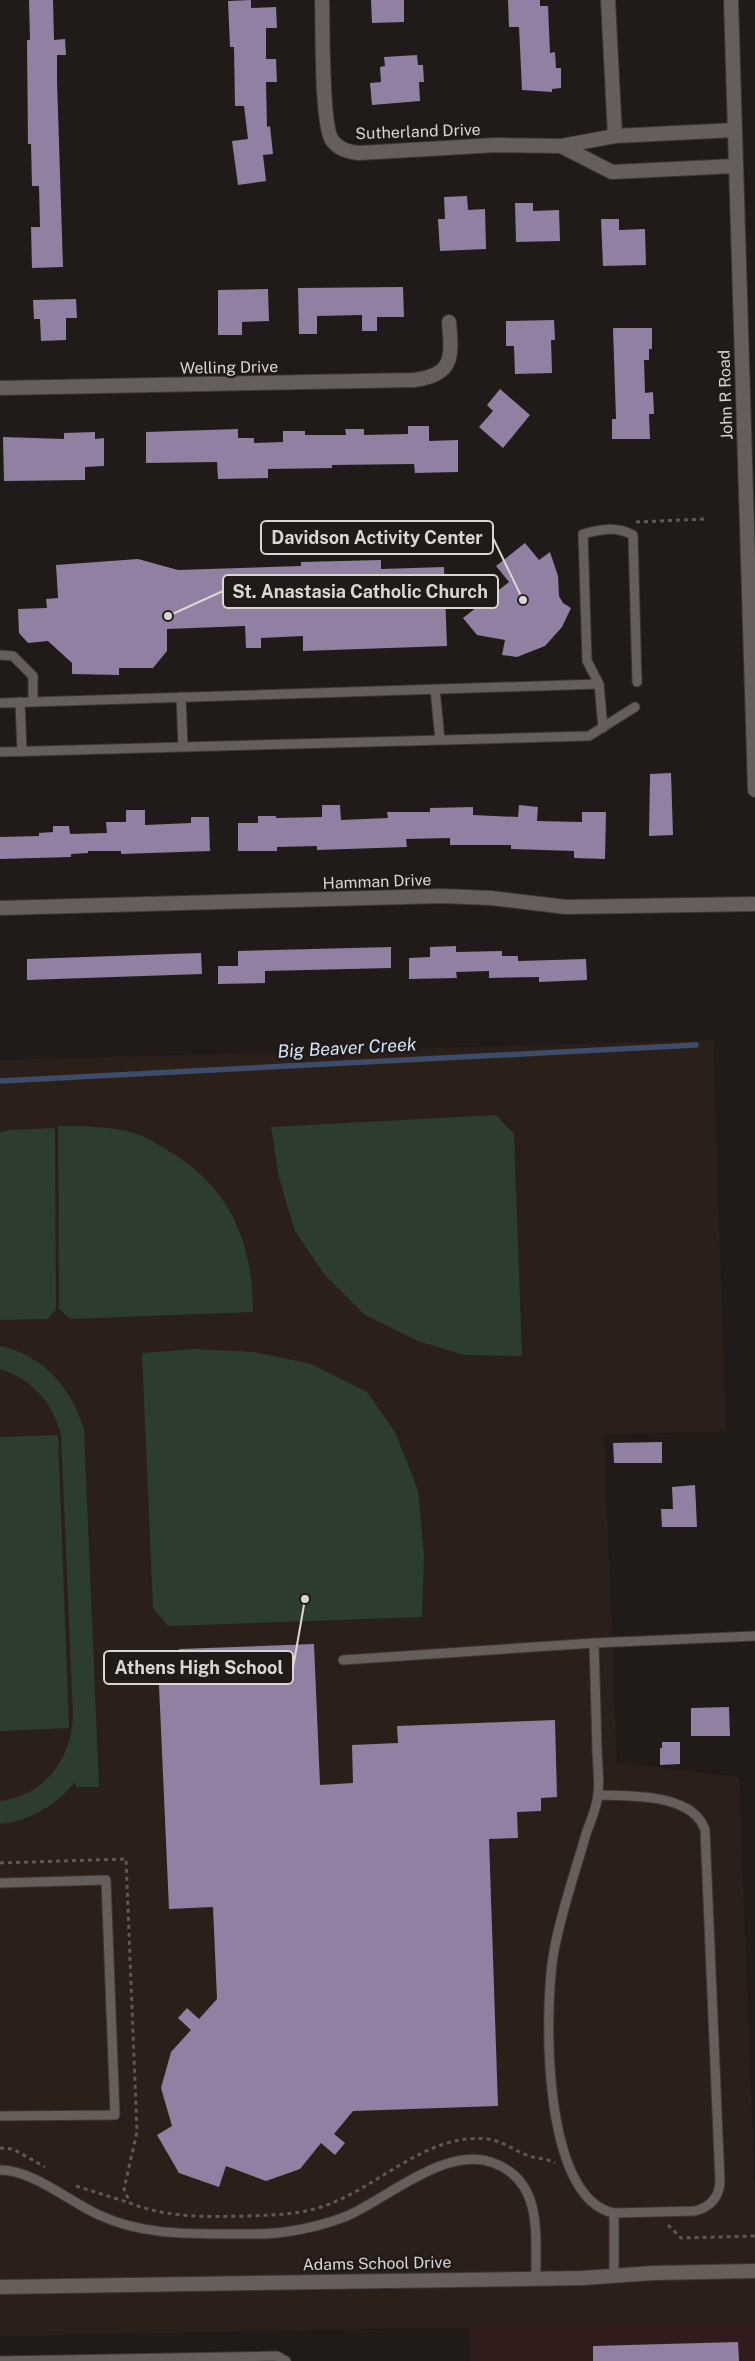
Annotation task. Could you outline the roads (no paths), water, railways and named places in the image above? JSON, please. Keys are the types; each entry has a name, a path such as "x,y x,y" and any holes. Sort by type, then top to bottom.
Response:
{"street":[{"name":"Sutherland Drive","path":"322,0 326,122 332,142 341,148 359,153 496,145 561,146 615,136 735,130"},
{"path":"608,0 615,136"},
{"name":"John R Road","path":"731,0 754,704 755,790"},
{"name":"Sutherland Drive","path":"561,146 612,172 736,166"},
{"name":"Welling Drive","path":"0,388 414,380 431,378 441,373 450,358 449,322"},
{"name":"Hamman Drive","path":"0,908 442,896 491,898 566,908 755,904"},
{"name":"Adams School Drive","path":"0,2287 536,2278 755,2271"}],"lane":[{"path":"604,728 599,684 587,661 583,534 620,528 633,536 638,682"},
{"path":"0,655 13,656 33,676 33,702"},
{"path":"0,702 599,684"},
{"path":"435,689 440,740"},
{"path":"181,697 182,747"},
{"path":"20,702 22,752"},
{"path":"0,752 589,736 635,707"},
{"path":"344,1660 594,1643 755,1636"},
{"path":"594,1643 598,1795 562,1918 554,1952 549,2003 550,2064 556,2120 570,2169 596,2206 602,2210 614,2213 699,2210 706,2207 716,2197 719,2190 720,2174 704,1826 693,1812 679,1804 638,1796 598,1795"},
{"path":"0,1883 106,1880 116,2115 0,2116"},
{"path":"0,2170 23,2174 100,2216 149,2231 174,2233 267,2233 299,2230 331,2222 361,2209 446,2164 462,2159 480,2160 506,2170 523,2185 531,2198 534,2216 536,2278"},
{"path":"614,2213 614,2275"},
{"path":"0,2361 277,2356 286,2361"}],"waterway":[{"name":"Big Beaver Creek","path":"0,1081 696,1045"}],"place":[{"name":"Davidson Activity Center","path":"523,600"},
{"name":"St. Anastasia Catholic Church","path":"168,616"},
{"name":"Athens High School","path":"305,1599"}]}
